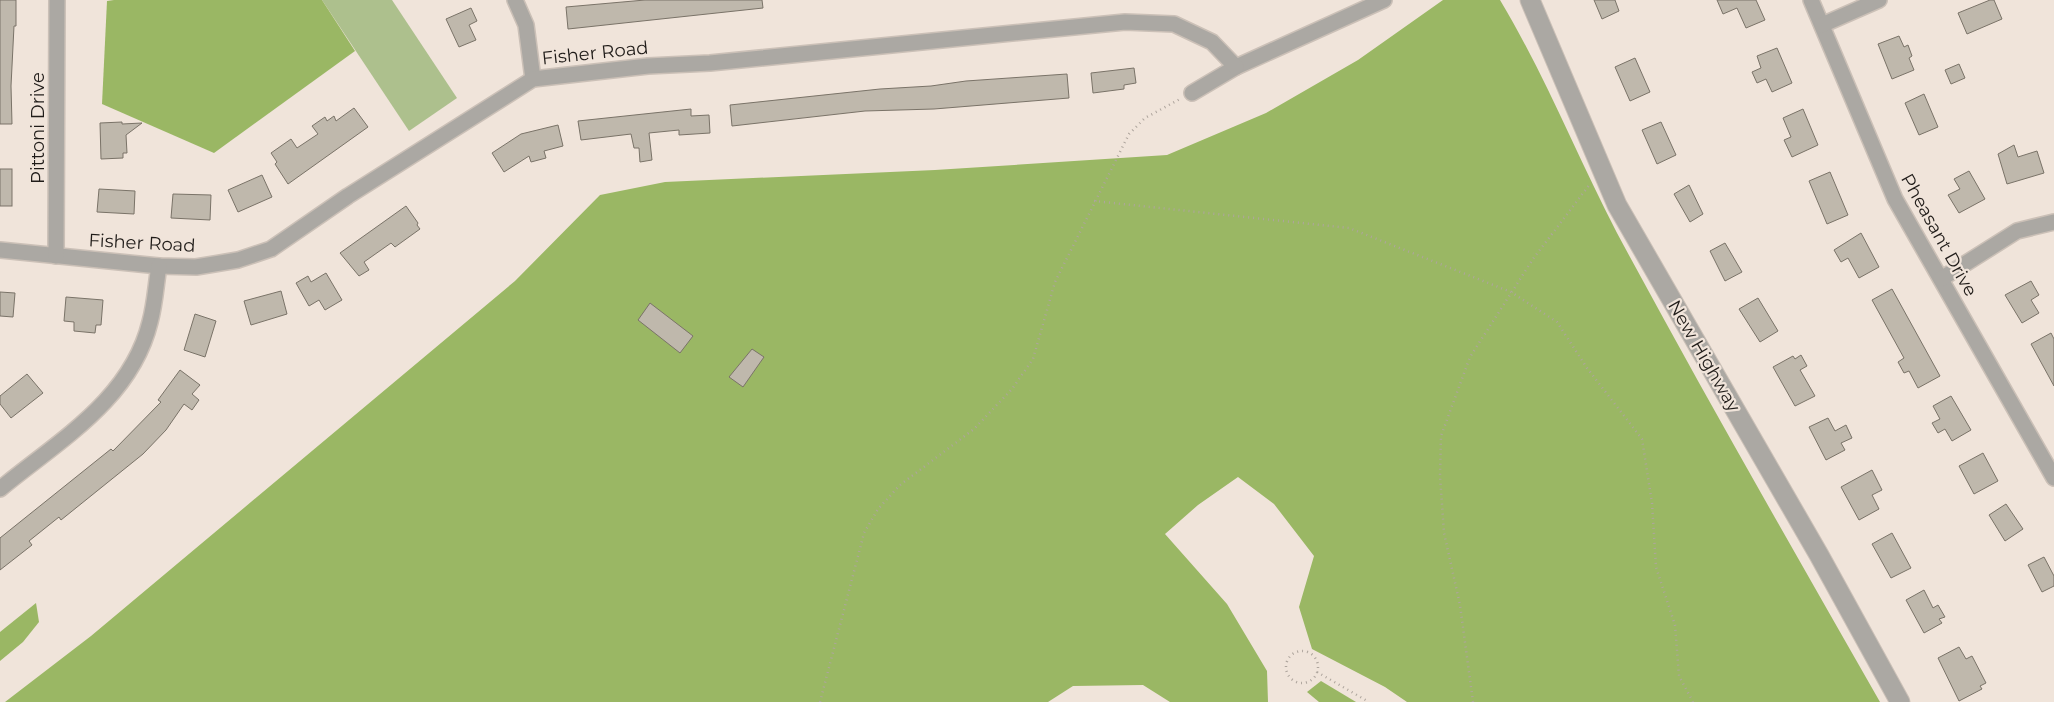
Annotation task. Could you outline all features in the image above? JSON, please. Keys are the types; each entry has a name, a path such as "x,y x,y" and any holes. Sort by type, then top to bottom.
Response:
{"street":[{"name":"Pittoni Drive","path":"56,256 57,0"},
{"path":"515,0 526,25 533,79"},
{"path":"1192,93 1236,67 1384,0"},
{"name":"New Highway","path":"1530,0 1617,205 1819,555 1900,702"},
{"name":"Pheasant Drive","path":"1811,0 1895,199 2054,478"},
{"path":"1822,25 1879,0"},
{"name":"Fisher Road","path":"0,250 159,266 196,267 238,260 271,249 348,196 533,79 648,66 710,63 1125,22 1174,24 1212,42 1236,67"},
{"path":"1941,279 2017,231 2054,222"},
{"path":"0,489 105,404 128,375 150,323 159,266"}],"path":[{"path":"820,702 864,533 878,509 900,485 974,430 1012,389 1033,358 1055,282 1129,134 1145,118 1192,93"},
{"path":"1473,702 1460,605 1444,533 1440,476 1441,436 1470,357 1533,258 1602,169"},
{"path":"1094,202 1349,228 1511,292 1557,322 1587,368 1642,439 1652,503 1656,568 1675,625 1679,676 1693,702"},
{"path":"1306,651 1317,662 1317,672 1311,680 1295,681 1287,674 1286,663 1292,654 1306,651"},
{"path":"1317,672 1369,702"}],"green space":[{"path":"322,0 392,0 457,98 409,131"},
{"path":"322,0 355,51 214,153 102,104 107,1"},
{"path":"1443,0 1500,0 1532,57 1617,233 1714,410 1880,702 1407,702 1385,687 1312,649 1299,607 1314,556 1274,504 1238,477 1198,505 1165,534 1227,604 1267,671 1268,702 1170,702 1143,685 1073,686 1048,702 5,702 91,636 515,281 600,195 665,182 935,170 1167,155 1266,113 1358,60"},
{"path":"36,603 39,622 23,642 0,661 0,632"},
{"path":"1321,681 1356,702 1319,702 1307,692"}],"building":[{"path":"0,0 16,0 16,26 14,26 11,86 12,124 0,124"},
{"path":"645,0 762,0 763,8 568,29 566,7"},
{"path":"1594,0 1615,0 1619,11 1602,19"},
{"path":"1717,0 1756,0 1765,20 1746,28 1737,8 1723,14"},
{"path":"1994,0 2002,19 1967,34 1958,13"},
{"path":"471,8 477,21 469,25 476,40 459,47 446,19"},
{"path":"1899,36 1904,47 1908,45 1912,56 1909,58 1914,70 1892,79 1878,44"},
{"path":"1777,48 1792,83 1772,92 1766,79 1757,83 1752,72 1761,68 1757,56"},
{"path":"1635,58 1650,92 1630,101 1615,67"},
{"path":"1959,64 1965,78 1951,84 1945,70"},
{"path":"1134,68 1136,83 1124,85 1124,89 1093,93 1091,73"},
{"path":"1067,74 1069,98 934,109 865,111 732,126 730,105 966,81"},
{"path":"1924,94 1938,127 1919,135 1905,103"},
{"path":"354,108 368,127 288,184 275,164 277,162 271,153 291,139 297,148 318,134 312,126 325,117 327,121 334,116 336,121"},
{"path":"691,109 691,116 709,115 710,133 679,135 679,130 649,133 652,160 640,162 639,148 634,148 631,134 581,140 578,121"},
{"path":"1803,109 1818,145 1792,157 1784,140 1791,137 1783,118"},
{"path":"122,122 122,124 142,123 126,135 127,153 123,153 123,158 101,159 100,123"},
{"path":"1661,122 1676,155 1657,164 1642,130"},
{"path":"558,125 563,146 544,151 546,158 531,162 529,156 504,172 492,153 521,134"},
{"path":"2014,145 2018,157 2037,151 2044,173 2007,184 1998,154"},
{"path":"0,169 12,169 12,206 0,206"},
{"path":"1969,171 1985,199 1959,213 1948,195 1960,189 1954,179"},
{"path":"1830,172 1848,215 1827,224 1809,181"},
{"path":"262,175 272,197 238,212 228,190"},
{"path":"1689,185 1703,214 1690,222 1674,194"},
{"path":"99,189 135,191 134,214 97,212"},
{"path":"173,194 211,195 210,220 171,218"},
{"path":"406,206 420,229 395,247 391,243 364,262 369,270 359,276 340,253"},
{"path":"1861,233 1879,267 1859,278 1848,258 1841,262 1834,250"},
{"path":"1725,243 1742,272 1725,281 1710,251"},
{"path":"326,273 342,300 325,310 319,300 309,306 296,283 308,276 311,282"},
{"path":"2031,281 2039,295 2031,300 2039,313 2022,323 2005,295"},
{"path":"1892,289 1940,376 1918,388 1909,371 1904,373 1898,362 1904,358 1872,300"},
{"path":"281,291 287,314 251,325 244,301"},
{"path":"0,292 15,293 13,317 0,316"},
{"path":"66,297 103,300 101,325 96,325 95,333 74,331 74,322 64,321"},
{"path":"1758,298 1778,331 1760,342 1739,309"},
{"path":"650,303 693,336 680,353 638,320"},
{"path":"195,314 216,321 205,357 184,350"},
{"path":"2051,333 2054,339 2054,386 2031,344"},
{"path":"752,349 764,357 743,387 729,377"},
{"path":"1801,355 1807,366 1800,370 1815,396 1795,406 1773,367 1793,356 1795,359"},
{"path":"180,370 200,385 192,394 199,400 192,410 184,404 166,430 143,454 61,520 59,517 29,541 32,545 0,570 0,538 111,449 113,451 161,402 158,400"},
{"path":"27,374 43,393 11,418 0,404 0,396"},
{"path":"1951,396 1971,430 1952,441 1945,429 1938,433 1932,423 1940,419 1933,406"},
{"path":"1828,418 1835,431 1846,425 1852,438 1841,443 1845,450 1826,460 1809,427"},
{"path":"1983,453 1998,481 1974,494 1959,466"},
{"path":"1872,470 1882,490 1872,495 1879,509 1859,520 1841,487"},
{"path":"2006,504 2023,529 2005,541 1989,515"},
{"path":"1892,533 1911,568 1891,578 1872,544"},
{"path":"2044,557 2054,576 2054,586 2042,592 2028,565"},
{"path":"1924,590 1933,608 1938,605 1945,617 1939,619 1942,623 1924,633 1906,600"},
{"path":"1959,647 1966,659 1972,656 1986,683 1980,686 1982,689 1959,701 1938,658"}]}
